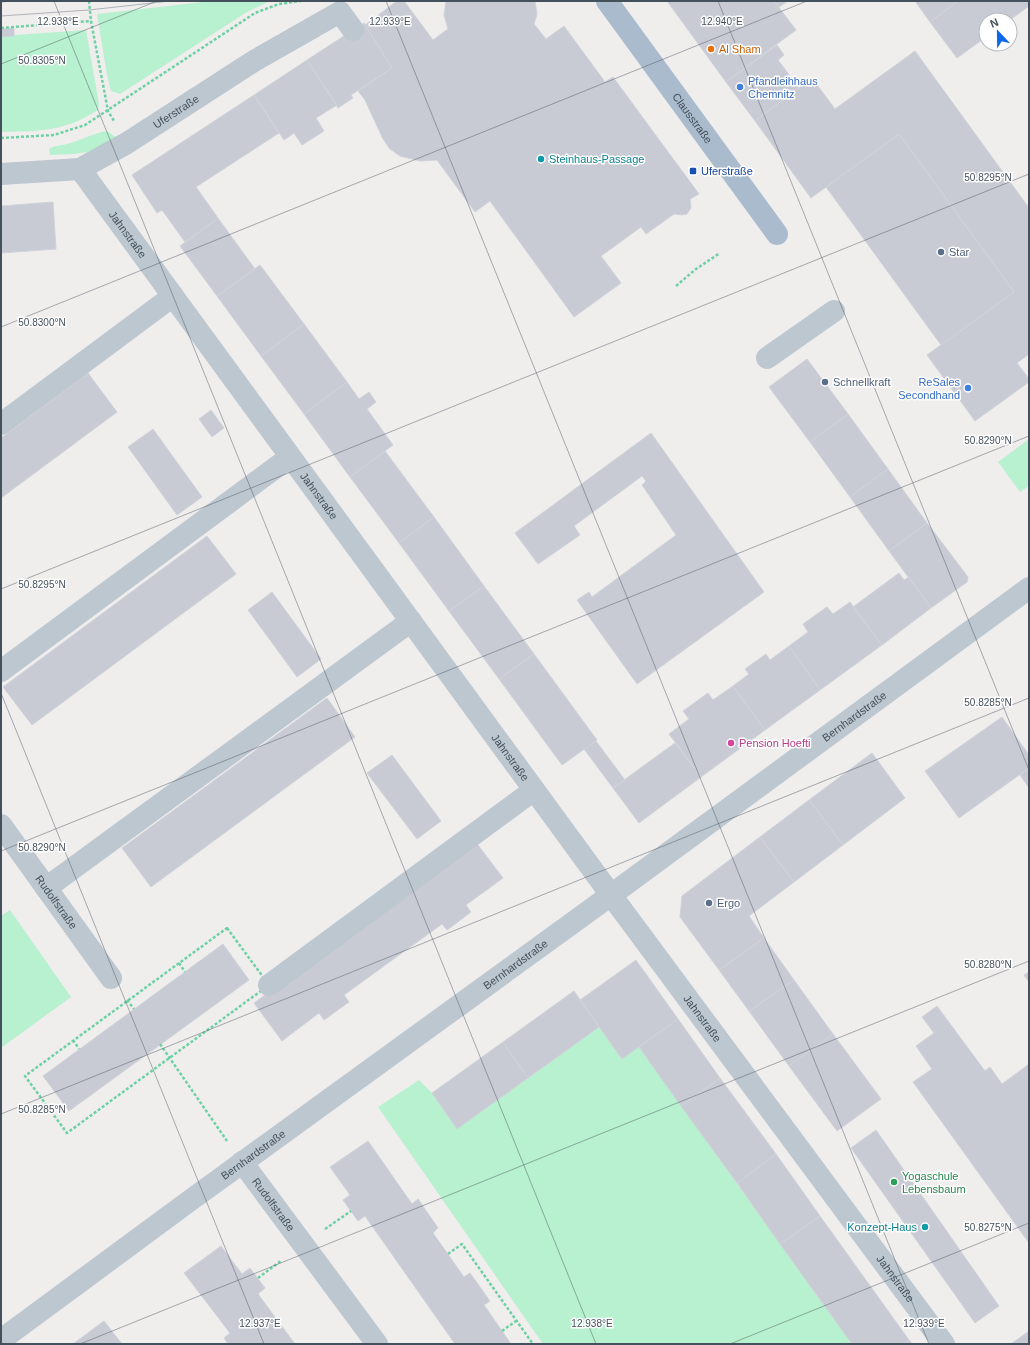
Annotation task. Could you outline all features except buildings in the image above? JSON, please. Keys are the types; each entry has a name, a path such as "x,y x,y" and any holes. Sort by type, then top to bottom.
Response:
{"main road":[{"name":"Clausstraße","path":"607,1 777,234"}],"street":[{"name":"Uferstraße","path":"1,174 80,169 127,143 254,61 340,12 353,30"},
{"name":"Jahnstraße","path":"80,169 611,895 944,1344"},
{"path":"1,424 173,296"},
{"path":"767,358 834,311"},
{"path":"1,671 290,457"},
{"name":"Bernhardstraße","path":"1,1340 242,1162 611,895 1029,588"},
{"path":"46,888 411,621"},
{"path":"268,985 534,790"},
{"name":"Rudolfstraße","path":"1,826 111,978"},
{"name":"Rudolfstraße","path":"242,1162 377,1344"}],"path":[{"path":"88,1 108,111 127,143"},
{"path":"1,138 54,135 85,125 255,13 279,4 301,1"},
{"path":"1,28 91,21"},
{"path":"676,286 696,269 720,253"},
{"path":"226,928 268,985 67,1133 25,1076 179,963 226,928"},
{"path":"179,963 185,972"},
{"path":"73,1040 79,1049"},
{"path":"160,1044 242,1162"},
{"path":"448,1254 462,1244 533,1344"},
{"path":"502,1331 516,1321"}],"green space":[{"path":"212,1 270,1 247,12 120,94 111,91 97,14"},
{"path":"86,30 99,104 98,110 62,127 36,131 1,132 1,36"},
{"path":"107,131 117,138 93,151 74,154 50,155 49,149 53,147 72,143 97,133"},
{"path":"1029,439 1029,486 1020,492 998,462"},
{"path":"10,910 71,997 1,1048 1,916"},
{"path":"599,1027 622,1059 639,1047 852,1344 543,1344 378,1107 419,1080 432,1093 528,1078"}],"tram line":[{"path":"1,2 15,1"},
{"path":"1,16 89,10 170,1"}],"place":[{"name":"Al Sham","path":"711,49"},
{"name":"Pfandleihhaus Chemnitz","path":"740,87"},
{"name":"Steinhaus-Passage","path":"541,159"},
{"name":"Uferstraße","path":"693,171"},
{"name":"Star","path":"941,252"},
{"name":"Schnellkraft","path":"825,382"},
{"name":"ReSales Secondhand","path":"968,388"},
{"name":"Pension Hoefti","path":"731,743"},
{"name":"Ergo","path":"709,903"},
{"name":"Yogaschule Lebensbaum","path":"894,1182"},
{"name":"Konzept-Haus","path":"925,1227"}]}
